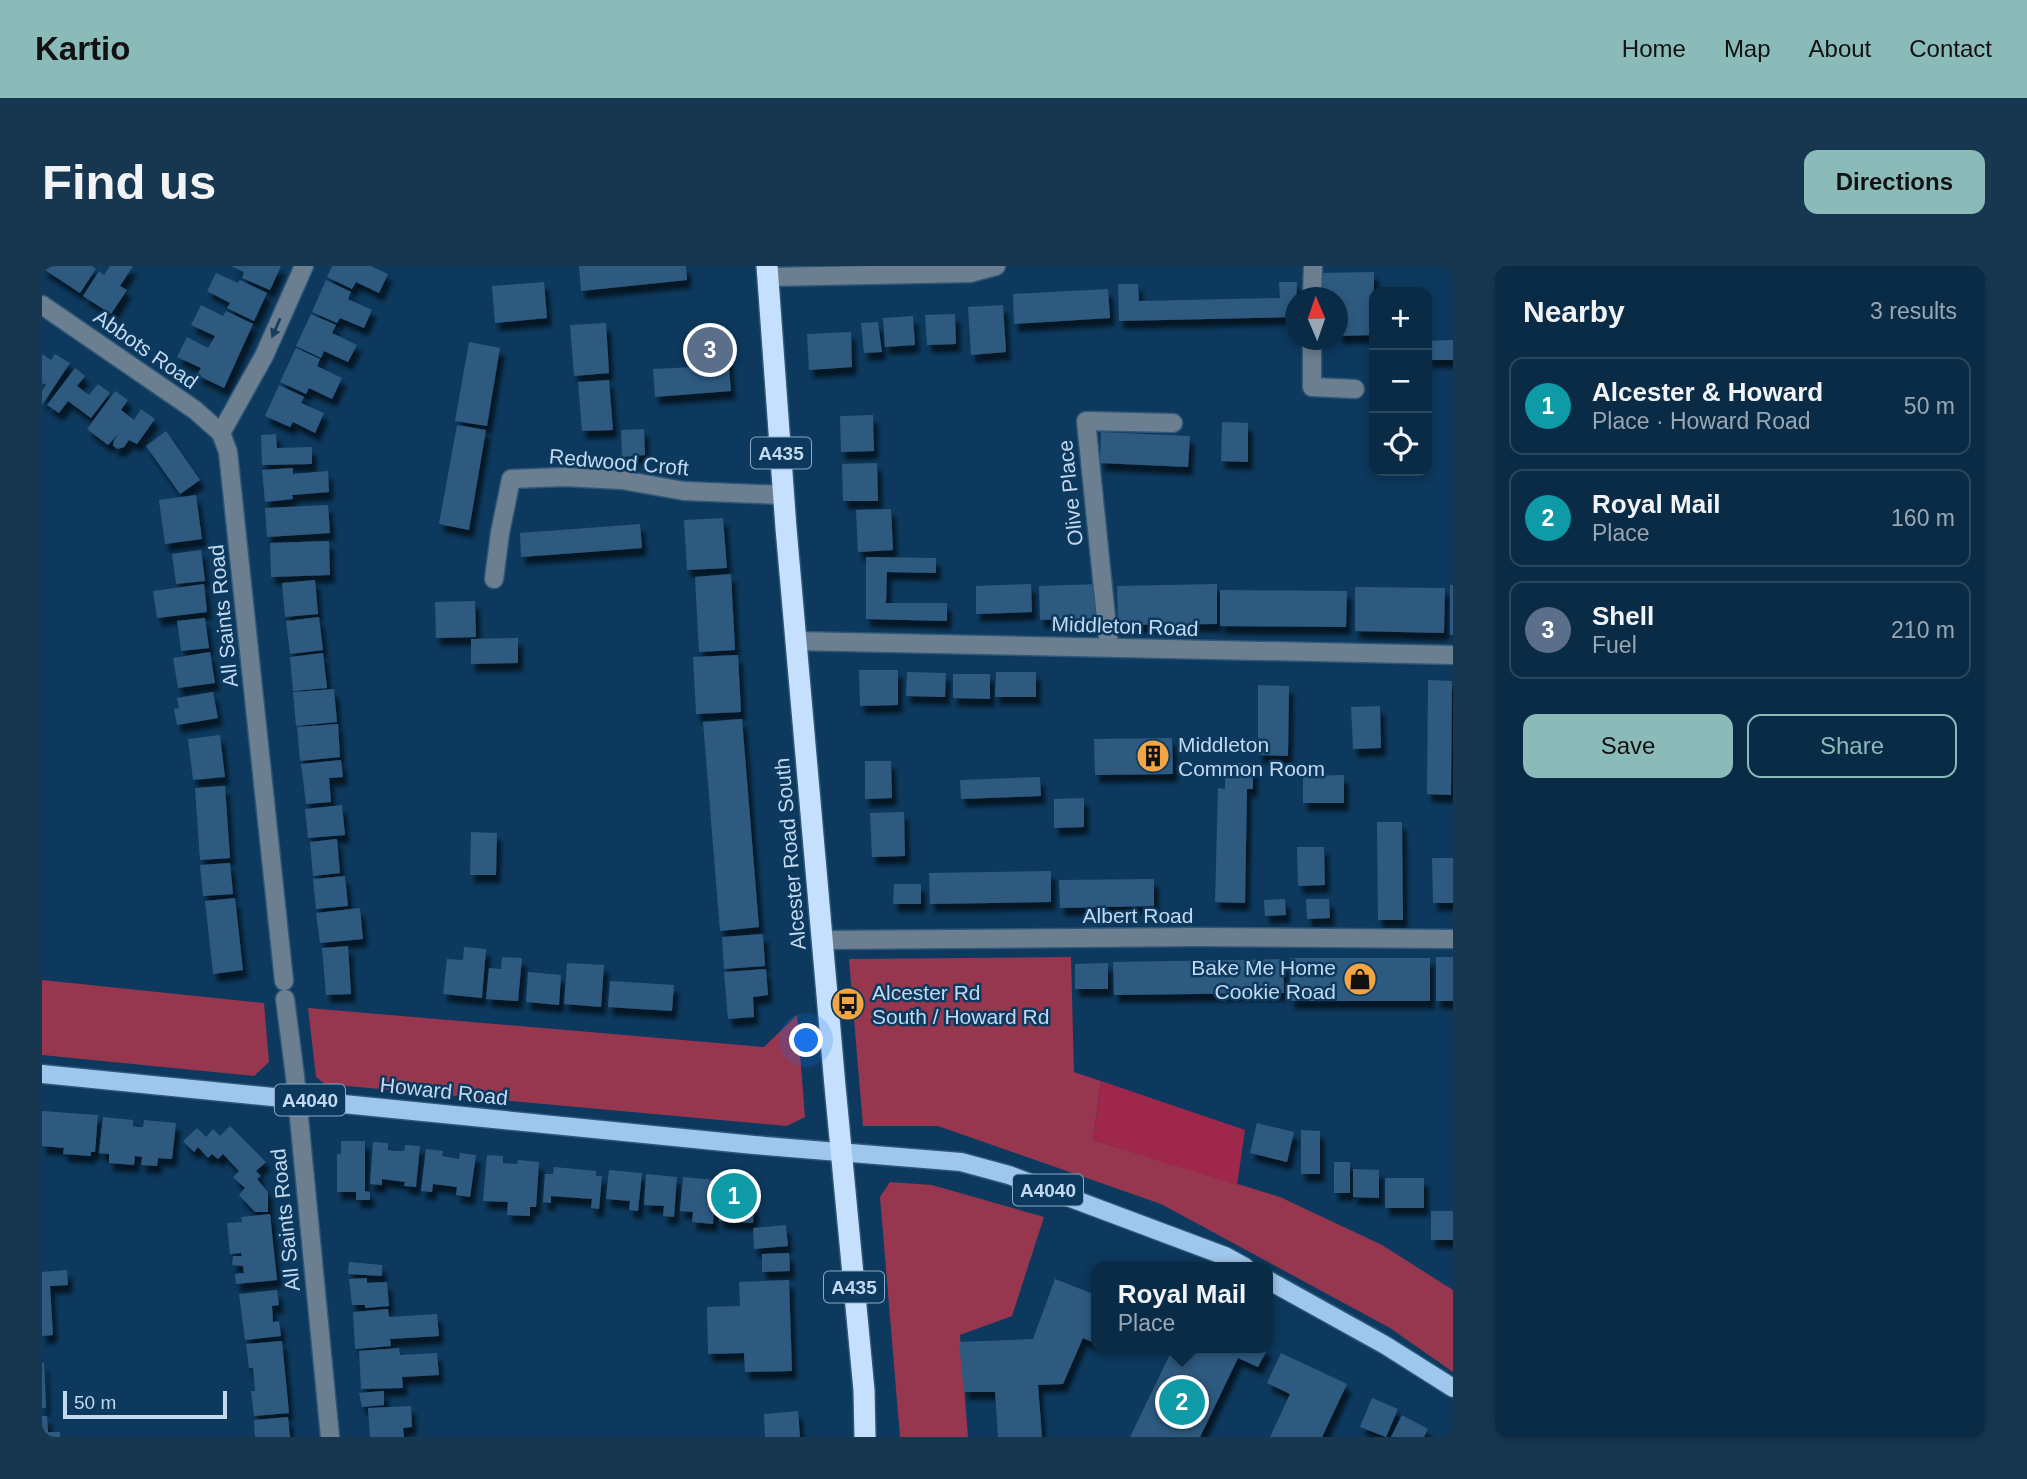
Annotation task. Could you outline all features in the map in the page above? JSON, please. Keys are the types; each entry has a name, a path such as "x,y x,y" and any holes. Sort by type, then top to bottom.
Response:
{"highway":[{"name":"Alcester Road South","path":"767,271 796,641 864,1390 865,1437"}],"main road":[{"name":"Howard Road","path":"42,1074 841,1153"},
{"name":"A4040","path":"841,1153 961,1162 1009,1175 1236,1262"},
{"path":"1273,1283 1385,1345 1453,1388"}],"street":[{"path":"221,433 264,356 304,266"},
{"path":"767,271 970,273 996,266"},
{"path":"1312,266 1312,287"},
{"name":"Abbots Road","path":"42,305 195,410 221,433"},
{"path":"1312,350 1312,387 1355,389"},
{"name":"Olive Place","path":"1109,647 1086,421 1173,423"},
{"name":"All Saints Road","path":"221,433 229,452 330,1437"},
{"name":"Redwood Croft","path":"494,579 511,479 564,477 622,481 684,491 784,495"},
{"name":"Middleton Road","path":"796,641 1453,655"},
{"name":"Albert Road","path":"823,940 1453,939"}],"shaded area":[{"path":"1071,957 1074,1072 1101,1081 1093,1140 1280,1197 1382,1245 1453,1290 1453,1372 1390,1328 1273,1265 1273,1262 1268,1262 1161,1204 938,1126 863,1126 849,959"},
{"path":"42,980 264,1003 269,1062 254,1076 42,1055"},
{"path":"308,1008 764,1047 797,1015 805,1117 787,1126 325,1084 316,1077"},
{"path":"1101,1081 1245,1130 1237,1185 1093,1140"},
{"path":"890,1182 932,1185 1044,1217 1012,1316 960,1335 968,1437 900,1437 880,1197"}],"building":[{"path":"42,266 92,266 96,269 80,293"},
{"path":"110,266 133,266 120,286 127,290 111,314 83,296 99,271 104,275"},
{"path":"231,266 281,266 270,290 242,278 244,272"},
{"path":"332,266 371,266 388,274 379,293 356,282 352,289 327,277"},
{"path":"579,266 686,266 687,280 581,291"},
{"path":"1374,272 1374,287 1369,287 1369,335 1348,336 1348,287 1318,287 1318,273"},
{"path":"216,273 238,283 240,280 267,293 254,321 227,308 230,303 207,291"},
{"path":"326,280 351,292 348,299 372,310 364,328 340,318 337,323 312,312"},
{"path":"544,282 547,318 495,323 492,286"},
{"path":"1279,282 1297,282 1297,287 1285,287 1285,317 1119,321 1118,284 1138,284 1139,301 1280,298"},
{"path":"1108,289 1110,318 1014,324 1013,294"},
{"path":"201,305 223,316 226,311 253,324 224,388 197,375 201,368 177,357 187,337 208,348 215,336 191,325"},
{"path":"1003,305 1006,352 971,355 968,307"},
{"path":"311,314 336,325 332,333 357,345 348,362 324,351 321,358 296,346"},
{"path":"955,314 956,344 927,345 925,315"},
{"path":"913,316 915,345 885,347 883,318"},
{"path":"878,322 882,352 864,353 861,323"},
{"path":"606,323 609,373 574,376 570,325"},
{"path":"726,332 731,391 655,397 653,369 694,367 692,334"},
{"path":"851,332 852,367 809,370 807,334"},
{"path":"1453,340 1453,360 1432,360 1432,341"},
{"path":"469,342 500,348 487,426 455,421"},
{"path":"296,348 320,359 317,366 342,378 332,399 309,388 306,394 280,382"},
{"path":"42,354 51,360 55,354 70,363 42,405 42,391 46,385 42,383"},
{"path":"75,368 85,376 77,386 89,395 98,384 110,393 91,418 68,401 59,413 47,405"},
{"path":"609,380 613,430 582,431 578,382"},
{"path":"279,385 304,397 301,403 324,413 315,433 293,422 290,427 265,416"},
{"path":"115,391 128,400 121,410 134,420 141,409 155,419 137,444 129,440 124,447 118,449 113,446 120,432 108,445 87,429"},
{"path":"873,415 874,451 841,452 840,416"},
{"path":"1222,422 1248,423 1248,462 1221,461"},
{"path":"457,425 486,430 469,530 439,524"},
{"path":"644,429 645,455 622,457 621,430"},
{"path":"166,431 200,480 180,494 146,446"},
{"path":"1101,432 1190,436 1188,467 1100,463"},
{"path":"276,434 277,448 312,447 312,464 262,465 261,435"},
{"path":"877,463 878,501 843,501 842,464"},
{"path":"293,468 293,474 328,471 329,492 292,495 293,499 265,502 262,470"},
{"path":"196,495 202,539 165,544 159,500"},
{"path":"328,505 330,533 267,537 265,508"},
{"path":"891,509 893,550 858,552 856,510"},
{"path":"723,518 727,568 687,570 684,520"},
{"path":"640,524 642,548 521,557 520,533"},
{"path":"329,541 330,575 271,577 270,543"},
{"path":"201,550 205,581 176,584 172,554"},
{"path":"866,557 936,558 936,573 887,572 886,603 947,603 947,621 866,619"},
{"path":"731,574 735,650 699,652 695,577"},
{"path":"315,580 318,614 285,617 282,583"},
{"path":"204,584 207,612 157,618 153,591"},
{"path":"1031,584 1032,612 976,614 976,586"},
{"path":"1099,584 1100,618 1040,620 1039,586"},
{"path":"1217,584 1217,624 1118,625 1117,586"},
{"path":"1450,585 1453,585 1453,635 1450,635"},
{"path":"1355,587 1445,588 1444,633 1355,631"},
{"path":"1220,590 1347,591 1346,627 1220,626"},
{"path":"475,601 476,637 436,638 435,602"},
{"path":"319,617 323,650 290,654 286,621"},
{"path":"205,618 209,648 181,651 177,621"},
{"path":"518,638 518,663 471,664 471,639"},
{"path":"210,652 215,683 178,688 173,658"},
{"path":"323,653 327,688 293,691 290,657"},
{"path":"738,655 741,712 696,714 693,657"},
{"path":"859,670 898,670 898,705 860,706"},
{"path":"907,672 946,673 945,697 906,696"},
{"path":"996,672 1036,672 1036,697 995,697"},
{"path":"953,674 990,674 990,699 953,698"},
{"path":"1428,680 1452,681 1451,795 1427,794"},
{"path":"1258,685 1289,686 1288,756 1258,755"},
{"path":"334,689 337,722 296,726 293,692"},
{"path":"213,692 218,718 177,725 174,709 179,708 177,698"},
{"path":"1380,706 1381,748 1353,749 1351,707"},
{"path":"742,719 759,927 720,931 703,722"},
{"path":"338,724 340,757 300,761 297,727"},
{"path":"220,735 225,777 193,780 188,739"},
{"path":"1172,738 1173,774 1095,775 1094,739"},
{"path":"341,760 343,777 329,778 331,802 306,804 301,764"},
{"path":"865,761 891,761 892,798 865,799"},
{"path":"1225,763 1253,763 1253,789 1247,789 1245,903 1215,902 1218,788 1225,789"},
{"path":"1344,775 1344,803 1303,803 1303,776"},
{"path":"1040,777 1041,796 961,799 960,780"},
{"path":"225,786 230,858 200,860 195,788"},
{"path":"1084,798 1084,827 1054,828 1054,799"},
{"path":"342,805 345,835 308,838 305,809"},
{"path":"904,812 905,856 872,857 870,813"},
{"path":"1377,822 1402,822 1403,920 1378,920"},
{"path":"471,832 497,833 496,875 470,875"},
{"path":"337,839 340,873 313,876 310,842"},
{"path":"1297,847 1324,847 1325,885 1298,886"},
{"path":"1432,858 1453,858 1453,903 1433,903"},
{"path":"230,863 233,894 203,896 200,865"},
{"path":"1051,871 1051,902 930,904 929,873"},
{"path":"345,876 348,906 316,909 313,879"},
{"path":"1154,879 1154,906 1060,908 1059,880"},
{"path":"894,884 921,884 921,904 893,904"},
{"path":"235,898 243,970 213,974 205,901"},
{"path":"1285,899 1286,915 1265,916 1264,900"},
{"path":"1306,899 1329,899 1330,918 1307,919"},
{"path":"360,908 363,939 320,943 316,913"},
{"path":"763,934 765,966 724,969 722,937"},
{"path":"348,946 351,994 326,995 322,948"},
{"path":"464,947 486,949 482,998 443,994 447,959 463,960"},
{"path":"502,957 522,958 518,1001 486,999 489,968 501,969"},
{"path":"1436,957 1453,957 1453,1001 1436,1001"},
{"path":"1290,958 1430,958 1430,1001 1290,1001"},
{"path":"1283,959 1284,993 1114,995 1113,962"},
{"path":"567,963 604,965 601,1007 564,1004"},
{"path":"1108,963 1108,989 1075,989 1075,964"},
{"path":"766,969 768,995 753,997 754,1017 728,1019 724,972"},
{"path":"528,972 561,975 559,1005 526,1002"},
{"path":"610,981 674,985 672,1011 608,1007"},
{"path":"42,1111 98,1115 95,1152 91,1152 91,1156 63,1154 64,1148 42,1146"},
{"path":"103,1117 133,1120 133,1126 137,1127 143,1127 144,1120 176,1123 172,1159 158,1158 157,1166 141,1165 142,1157 135,1156 134,1165 109,1163 109,1154 99,1153"},
{"path":"1257,1123 1294,1132 1287,1162 1250,1153"},
{"path":"230,1126 266,1162 256,1171 261,1176 257,1179 268,1192 268,1212 255,1212 239,1195 245,1188 233,1177 239,1171 223,1154 218,1159 212,1154 208,1158 198,1147 194,1152 183,1141 197,1128 206,1137 213,1129 220,1136"},
{"path":"1301,1130 1320,1131 1320,1174 1301,1174"},
{"path":"341,1141 365,1141 365,1191 370,1192 370,1200 356,1200 356,1192 337,1192 337,1154 341,1154"},
{"path":"373,1142 388,1143 388,1150 396,1151 404,1151 405,1145 420,1146 416,1187 404,1186 405,1182 382,1179 382,1185 370,1184"},
{"path":"426,1149 443,1151 442,1156 459,1159 460,1153 476,1155 470,1197 456,1195 457,1187 433,1184 432,1192 421,1191"},
{"path":"487,1155 503,1156 503,1163 517,1164 518,1160 539,1162 536,1207 530,1207 530,1216 507,1215 508,1202 483,1201"},
{"path":"1334,1162 1350,1162 1350,1193 1334,1193"},
{"path":"554,1167 596,1171 596,1176 602,1176 599,1209 591,1208 592,1199 551,1196 551,1203 543,1202 545,1174 553,1174"},
{"path":"1353,1169 1379,1170 1379,1198 1353,1197"},
{"path":"609,1170 642,1173 638,1211 629,1210 630,1201 606,1199"},
{"path":"646,1174 677,1177 674,1217 663,1216 664,1206 644,1205"},
{"path":"683,1177 716,1180 713,1224 692,1222 693,1212 680,1211"},
{"path":"1385,1178 1424,1178 1424,1208 1385,1208"},
{"path":"721,1186 748,1187 747,1205 754,1206 753,1223 719,1221"},
{"path":"1431,1211 1453,1211 1453,1240 1431,1240"},
{"path":"270,1214 277,1280 236,1284 235,1274 244,1273 243,1266 232,1265 233,1256 242,1256 241,1253 230,1254 227,1223 242,1222 241,1217"},
{"path":"786,1225 788,1246 754,1249 753,1228"},
{"path":"789,1253 790,1271 762,1272 762,1254"},
{"path":"349,1262 382,1265 382,1276 348,1274"},
{"path":"67,1270 68,1285 50,1286 53,1335 42,1336 42,1272"},
{"path":"367,1278 367,1283 387,1282 389,1306 365,1308 365,1305 352,1305 349,1279"},
{"path":"1055,1279 1091,1293 1091,1342 1083,1338 1063,1384 1038,1385 1042,1437 998,1437 995,1392 964,1392 959,1342 1033,1339"},
{"path":"789,1280 792,1371 745,1372 744,1353 708,1354 707,1307 740,1306 739,1282"},
{"path":"277,1290 279,1305 272,1306 273,1322 279,1321 281,1336 245,1340 239,1294"},
{"path":"388,1309 389,1317 437,1314 439,1336 390,1339 391,1346 355,1349 353,1312"},
{"path":"282,1341 289,1413 254,1416 251,1391 255,1391 253,1368 249,1368 246,1344"},
{"path":"399,1348 400,1355 437,1353 439,1375 402,1377 403,1388 361,1389 359,1351"},
{"path":"1171,1353 1265,1353 1258,1367 1238,1358 1200,1437 1130,1437"},
{"path":"1281,1353 1347,1384 1322,1437 1270,1437 1290,1394 1267,1383"},
{"path":"44,1363 46,1408 42,1408"},
{"path":"384,1391 384,1405 362,1407 359,1393"},
{"path":"1372,1398 1398,1409 1386,1437 1360,1427"},
{"path":"411,1406 412,1427 403,1428 404,1437 370,1437 368,1408"},
{"path":"798,1411 800,1437 765,1437 764,1414"},
{"path":"1402,1415 1428,1429 1424,1437 1391,1437"},
{"path":"42,1416 47,1416 48,1432 60,1432 60,1437 42,1437"},
{"path":"288,1417 290,1437 255,1437 254,1420"}],"place":[{"name":"Shell","path":"710,350"},
{"name":"Middleton Common Room","path":"1153,756"},
{"name":"Bake Me Home Cookie Road","path":"1360,979"},
{"name":"Alcester Rd South / Howard Rd","path":"848,1004"},
{"name":"Alcester & Howard","path":"734,1196"},
{"name":"Royal Mail","path":"1182,1402"}]}
